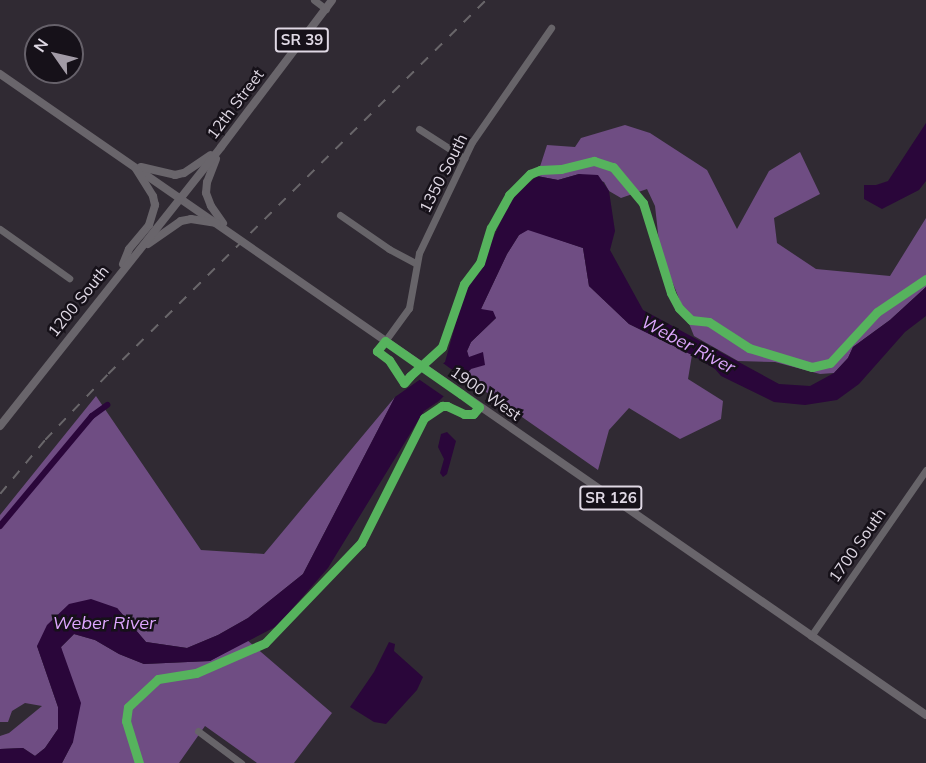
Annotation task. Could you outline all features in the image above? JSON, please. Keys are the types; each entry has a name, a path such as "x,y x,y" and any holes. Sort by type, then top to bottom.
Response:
{"main road":[{"name":"12th Street","path":"182,197 332,0"},
{"name":"1900 West","path":"0,74 182,197 461,394 926,715"},
{"path":"134,166 175,175 184,173 221,147"},
{"path":"221,147 207,182 206,193 211,206 229,231"},
{"path":"117,277 129,249 149,225 155,205 153,196 134,166"},
{"name":"1200 South","path":"0,426 182,197"},
{"path":"134,256 181,221 191,219 219,223"}],"street":[{"path":"314,0 326,9"},
{"name":"1350 South","path":"385,341 409,308 413,296 416,263 464,158 551,28"},
{"path":"419,129 464,158"},
{"path":"340,215 389,249 416,263"},
{"path":"0,229 69,278"},
{"name":"1700 South","path":"811,636 926,470"},
{"path":"198,731 241,763"}],"shaded area":[{"path":"625,125 650,133 707,170 737,229 769,171 800,152 820,194 774,218 777,243 816,269 890,276 926,218 926,287 890,320 853,347 848,358 834,373 820,374 775,362 738,361 694,336 660,251 655,206 647,189 621,198 609,191 604,182 579,174 558,180 537,176 547,145 575,147 581,138"},
{"path":"528,229 583,248 589,286 629,324 692,355 688,379 723,401 721,419 680,439 629,408 609,430 598,470 463,376 471,369 467,351 471,342 496,318 481,309 507,254 519,235"},
{"path":"96,396 201,550 264,554 395,397 303,574 248,618 218,635 187,648 146,642 117,608 37,646 58,707 58,729 45,748 35,756 23,748 0,749 0,736 9,733 42,706 25,703 12,711 8,722 0,722 0,515"},
{"path":"74,634 95,640 119,654 144,664 210,661 247,640 332,713 294,763 257,763 205,726 179,763 62,763 73,742 61,647"}],"water":[{"path":"926,123 926,181 919,190 882,209 864,199 864,185 876,185 888,181"},
{"name":"Weber River","path":"579,174 598,175 609,191 615,231 610,250 643,310 779,384 810,386 834,373 848,358 853,347 890,320 926,287 926,316 905,332 859,384 837,400 805,405 774,402 721,376 715,369 692,355 629,324 589,286 583,248 528,230 519,235 507,254 481,309 493,311 496,318 471,342 467,351 469,357 483,352 485,365 471,369 439,401 424,411 328,568 277,626 210,661 144,664 119,654 95,640 74,634 61,647 81,703 73,742 62,763 0,763 0,749 23,748 35,756 45,748 58,729 58,707 37,646 47,625 69,604 91,599 117,608 146,642 187,648 218,635 248,618 303,574 395,397 445,362 465,290 477,273 512,197 537,176 558,180"},
{"path":"447,432 456,441 447,474 443,477 440,473 444,459 438,447 441,434"},
{"path":"389,642 395,644 394,651 423,677 417,690 386,724 374,722 350,707 374,672"}],"pier":[{"path":"440,361 465,379 446,398 417,378"}],"waterway":[{"path":"0,526 92,416 107,405"}],"railway":[{"path":"0,494 45,440 108,374 486,0"}],"cycle path":[{"path":"139,763 126,721 128,707 158,679 196,673 265,643 361,543 424,418 442,406 464,414 473,414 479,407 461,394 418,364 385,341 377,351 389,360 404,383 410,376 442,347 464,284 480,263 491,228 509,195 530,174 540,170 561,169 594,161 613,167 643,203 671,293 679,308 691,320 709,322 749,348 812,367 830,363 877,312 926,279"}]}
